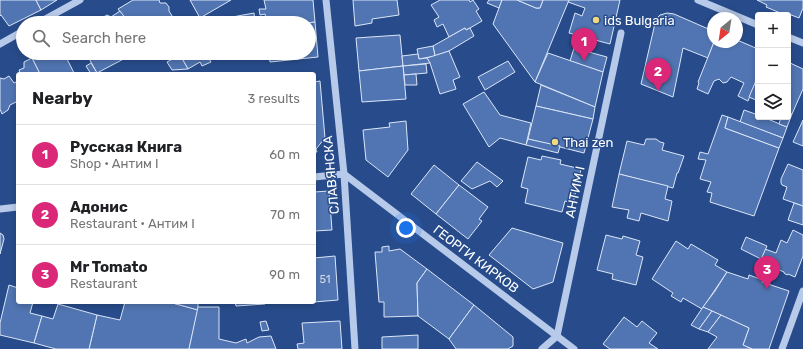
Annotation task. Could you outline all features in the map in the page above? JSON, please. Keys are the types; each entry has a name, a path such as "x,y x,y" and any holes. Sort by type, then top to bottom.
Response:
{"street":[{"path":"51,16 80,0"},
{"name":"СЛАВЯНСКА","path":"326,0 344,174 355,349"},
{"path":"698,0 755,24"},
{"name":"АНТИМ I","path":"557,336 621,33"},
{"path":"0,44 16,35"},
{"path":"791,38 803,43"},
{"path":"316,177 344,174"},
{"name":"ГЕОРГИ КИРКОВ","path":"344,174 574,349"},
{"path":"0,209 16,207"},
{"path":"782,349 803,291"},
{"path":"542,349 557,336"}],"building":[{"path":"0,0 36,0 41,10 29,16 16,16 16,22 9,26 1,15 0,16"},
{"path":"36,0 57,0 41,10"},
{"path":"133,0 159,0 160,3 166,3 172,16 124,16 118,9"},
{"path":"190,0 231,0 203,16 199,16"},
{"path":"264,0 313,0 314,16 260,15 259,9 266,9"},
{"path":"353,0 397,0 399,15 372,19 372,23 355,26"},
{"path":"440,0 469,0 470,2 473,0 479,9 476,11 482,21 449,37 443,24 437,27 434,20 439,17 431,5"},
{"path":"489,0 502,0 499,8 487,3"},
{"path":"502,0 517,0 536,8 540,8 543,0 569,0 535,82 493,24"},
{"path":"517,0 543,0 540,8 536,8"},
{"path":"569,0 620,0 610,44 569,33 575,13 582,16 585,8 568,2"},
{"path":"757,0 803,0 803,8 799,18 791,15 791,12 778,12 766,7 767,5"},
{"path":"120,11 124,16 112,16"},
{"path":"254,13 254,16 238,16"},
{"path":"667,13 674,14 707,28 707,48 712,48 708,58 683,48 673,97 641,84 656,19 660,15"},
{"path":"465,28 466,30 470,28 474,36 449,51 435,56 433,46"},
{"path":"316,34 318,57 316,57"},
{"path":"400,35 403,66 359,71 356,38"},
{"path":"743,43 755,48 755,84 748,101 738,96 744,83 731,77 727,82 723,83 719,79 714,81 708,94 697,89 698,82 712,48 743,48"},
{"path":"433,46 435,56 419,59 417,49"},
{"path":"574,48 607,57 603,72 570,61"},
{"path":"449,51 460,77 453,80 456,89 440,94 427,58"},
{"path":"548,53 603,72 595,107 535,82"},
{"path":"418,54 419,59 427,58 430,63 403,66 402,56"},
{"path":"33,60 68,60 74,72 39,72"},
{"path":"33,60 39,72 20,72 19,70 24,68 24,62"},
{"path":"90,60 122,60 99,72 96,72"},
{"path":"171,60 183,60 188,69 172,70 167,62"},
{"path":"183,60 210,60 211,62 202,66 200,62 188,69"},
{"path":"270,60 289,60 270,62"},
{"path":"508,61 515,72 485,90 478,77"},
{"path":"91,63 96,72 90,72 86,66"},
{"path":"791,63 803,69 803,89 792,114"},
{"path":"426,64 427,73 404,75 403,66"},
{"path":"403,66 406,99 362,102 359,71"},
{"path":"416,74 417,85 405,85 404,75"},
{"path":"9,76 14,83 16,82 16,102 10,105 8,110 2,114 0,109 0,78 4,79"},
{"path":"320,81 325,138 316,149 316,82"},
{"path":"755,83 755,100 749,97"},
{"path":"541,85 595,107 593,119 536,106"},
{"path":"484,92 500,115 531,123 526,145 500,138 489,147 463,104"},
{"path":"536,106 593,119 584,153 528,139"},
{"path":"744,110 755,114 755,120 770,120 787,127 783,138 740,122"},
{"path":"722,115 728,117 725,128 779,148 754,216 710,202 712,193 707,192 711,182 700,179 706,160 698,159 700,152 708,154"},
{"path":"728,117 783,138 779,148 725,128"},
{"path":"780,120 790,120 787,127 779,124"},
{"path":"803,120 803,146 793,142"},
{"path":"406,121 408,150 388,177 366,160 363,130 390,127 389,123"},
{"path":"528,139 560,146 558,153 526,145"},
{"path":"646,139 656,139 664,143 662,150 684,156 673,188 619,174 627,141 644,145"},
{"path":"542,156 561,160 560,164 581,169 573,203 565,201 562,212 525,203 528,189 521,187 528,157 541,160"},
{"path":"477,162 503,181 497,187 490,181 472,189 461,181"},
{"path":"788,164 803,170 803,206 783,199 787,187 782,185 781,179"},
{"path":"434,165 459,185 436,214 411,194"},
{"path":"619,174 668,186 665,199 672,201 668,221 641,213 639,221 627,218 629,210 612,207"},
{"path":"459,185 488,207 479,219 482,221 468,239 436,214"},
{"path":"329,191 332,230 316,231 316,192"},
{"path":"794,203 803,206 803,225 788,220"},
{"path":"512,228 563,243 553,282 533,289 489,255"},
{"path":"793,230 803,235 803,256 795,277 788,274 787,275 784,272 760,262 765,249 776,253 781,240 787,243"},
{"path":"0,233 3,235 4,239 0,254"},
{"path":"606,235 622,239 623,236 640,241 636,255 643,257 636,285 612,279 613,274 597,270"},
{"path":"746,237 767,246 761,259 741,249"},
{"path":"676,241 688,249 691,244 718,260 715,265 727,272 702,309 683,298 681,302 671,296 673,293 652,279"},
{"path":"389,246 389,251 400,249 427,269 417,283 418,316 384,317 384,302 379,302 375,252 382,252 382,247"},
{"path":"335,256 338,300 316,302 316,258"},
{"path":"427,269 474,305 449,339 418,316 417,283"},
{"path":"727,272 748,279 749,275 763,280 762,282 789,291 769,349 752,349 743,345 749,328 703,307"},
{"path":"9,285 16,287 16,304 32,304 30,313 42,316 34,343 0,335 0,323"},
{"path":"58,304 97,315 89,349 56,349 34,343 42,316 53,319"},
{"path":"124,304 176,304 198,310 189,349 89,349 97,315 120,320"},
{"path":"176,304 198,304 198,310"},
{"path":"236,304 265,304 236,306"},
{"path":"474,305 513,337 513,346 508,349 456,349 449,339"},
{"path":"198,307 219,307 219,339 236,343 246,339 247,343 259,337 271,336 276,349 189,349"},
{"path":"703,307 712,311 699,329 691,325"},
{"path":"712,311 721,315 708,332 699,329"},
{"path":"721,315 749,328 743,345 752,349 708,349 717,337 708,332"},
{"path":"624,317 637,327 642,321 657,333 649,343 658,349 610,349 603,344"},
{"path":"266,321 269,330 262,331 260,322"},
{"path":"340,321 342,349 298,349 297,344 304,343 302,323"},
{"path":"418,335 418,349 382,349 382,337"}],"place":[{"name":"ids Bulgaria","path":"596,20"},
{"name":"Русская Книга","path":"584,61"},
{"name":"Адонис","path":"658,91"},
{"name":"Thai zen","path":"555,142"},
{"name":"Mr Tomato","path":"767,289"}]}
